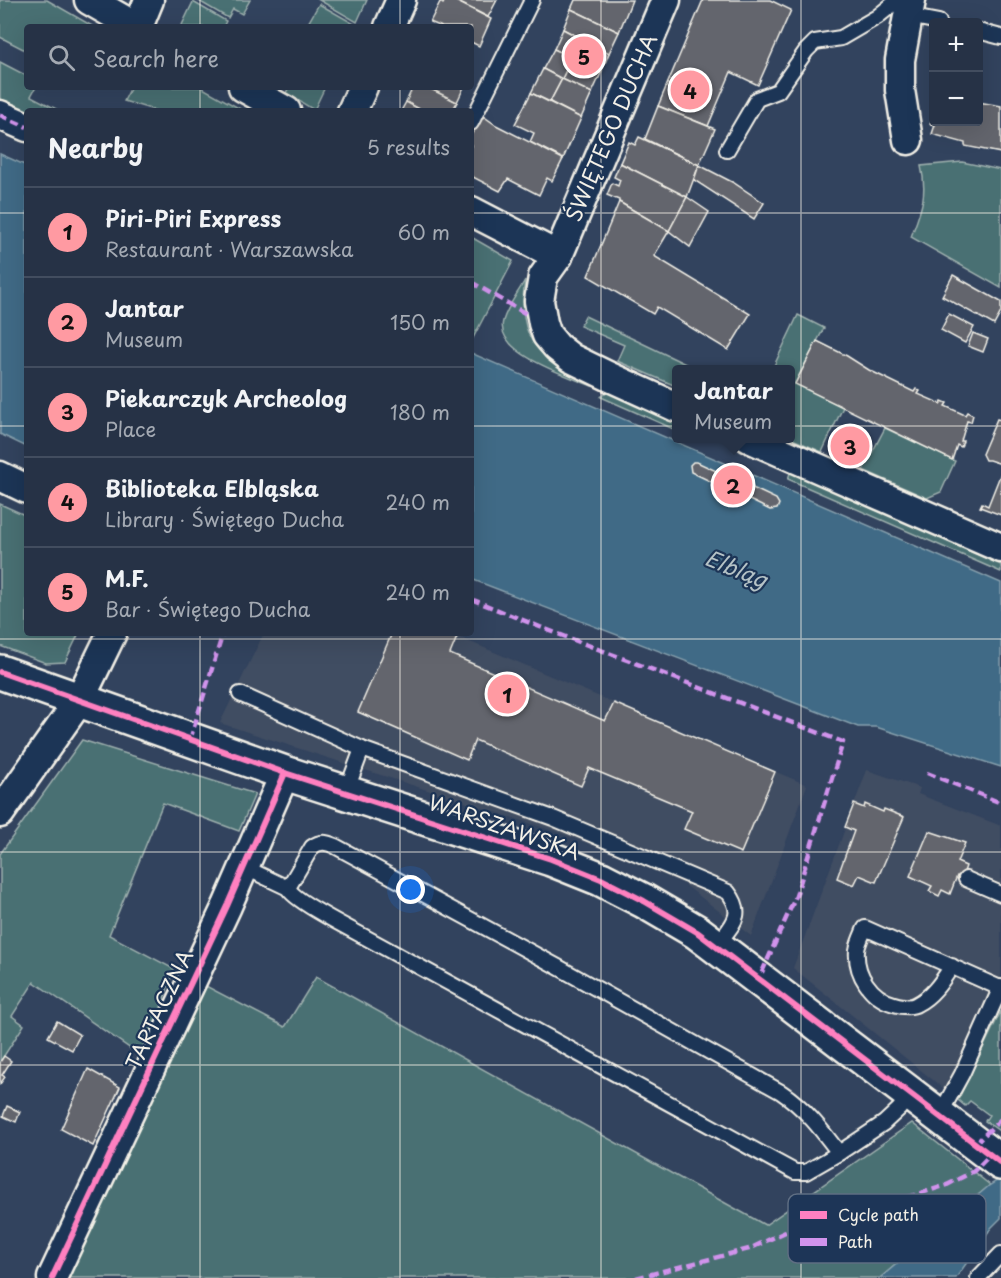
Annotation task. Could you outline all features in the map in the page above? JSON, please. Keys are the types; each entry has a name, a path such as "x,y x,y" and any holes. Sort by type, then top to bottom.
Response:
{"street":[{"path":"89,0 132,24"},
{"path":"138,24 149,0"},
{"path":"390,24 401,0"},
{"name":"ŚWIĘTEGO DUCHA","path":"666,0 558,256 543,277 539,301 547,335 571,358 672,404"},
{"path":"906,5 900,60 900,90 908,140"},
{"path":"248,90 281,108"},
{"path":"353,108 362,90"},
{"path":"0,115 24,126"},
{"path":"474,213 558,256"},
{"path":"761,443 1001,548"},
{"path":"0,476 24,488"},
{"path":"0,813 79,701 111,636"},
{"name":"WARSZAWSKA","path":"0,672 285,773 551,859 601,879 697,932 998,1161"},
{"name":"TARTACZNA","path":"56,1269 244,867 285,773"}],"lane":[{"path":"474,117 532,0"},
{"path":"727,150 757,99 778,91 815,42 841,38 877,17 906,5 931,18"},
{"path":"983,33 1001,36"},
{"path":"240,694 362,749 553,818 728,892 736,902 737,916 716,947"},
{"path":"346,792 362,749"},
{"path":"288,888 312,848 316,844 329,843 558,967 780,1092 799,1104 809,1114 839,1153"},
{"path":"244,867 288,888 290,893 304,902 363,936 795,1172 806,1172 884,1123 910,1095"},
{"path":"966,879 1001,894"},
{"path":"939,1116 962,1074 1001,988 865,928 857,950 860,971 868,987 878,997 900,1006 915,1006 924,1000 935,990 951,966"},
{"path":"978,1278 1001,1254"}],"shaded area":[{"path":"263,636 456,636 807,785 751,936 684,884 608,851 557,832 220,723"},
{"path":"867,770 920,788 918,794 1001,826 1001,1011 958,1100 793,968"}],"green space":[{"path":"0,0 47,0 89,24 24,24 24,49 0,37"},
{"path":"197,0 250,0 242,14 233,9 228,18"},
{"path":"319,0 367,0 357,22"},
{"path":"193,2 226,21 224,24 182,24"},
{"path":"319,4 354,24 308,24"},
{"path":"0,62 24,74 24,90 34,90 31,96 54,108 24,108 24,113 0,101"},
{"path":"130,90 206,90 239,108 147,108 124,101"},
{"path":"288,90 324,90 315,108 311,108 286,93"},
{"path":"962,162 1001,170 1001,288 911,237 924,194 921,166"},
{"path":"474,239 513,261 474,336"},
{"path":"525,280 524,319 536,346 546,357 593,384 592,386 536,362 510,343 503,333 503,321"},
{"path":"798,315 824,328 795,383 795,365 774,365"},
{"path":"585,316 688,365 672,365 672,384 617,361 624,345 580,326"},
{"path":"795,383 843,407 822,452 795,440"},
{"path":"607,391 672,419 672,428 601,397"},
{"path":"885,428 955,461 941,492 927,498 863,470"},
{"path":"789,470 1001,565 1001,572 788,479"},
{"path":"0,504 24,515 24,636 78,636 65,662 46,663 0,646"},
{"path":"82,740 255,794 239,831 163,803 109,935 174,969 144,1058 34,982 12,1016 24,1025 0,1062 0,854"},
{"path":"316,977 765,1225 788,1209 788,1263 898,1263 880,1278 67,1278 202,984 285,1027"},
{"path":"1001,1011 1001,1132 985,1121 989,1115 970,1101 965,1106 958,1100"},
{"path":"912,1123 990,1185 979,1194 810,1194"}],"water":[{"path":"0,154 24,165 24,446 0,434"},
{"name":"Elbląg","path":"474,354 672,440 672,443 678,443 1001,583 1001,767 876,727 858,727 474,580"},
{"path":"1001,1178 1001,1218 986,1235 986,1194 979,1194"},
{"path":"898,1263 966,1263 956,1278 880,1278"}],"building":[{"path":"445,0 454,0 491,19 479,46 474,44 474,24 430,22 440,2 443,4"},
{"path":"454,0 497,0 488,17"},
{"path":"575,0 632,0 619,32 571,9"},
{"path":"703,0 770,0 791,10 758,85 731,72 708,126 658,106"},
{"path":"571,9 619,32 609,53 563,29"},
{"path":"563,29 582,39 572,58 554,49"},
{"path":"582,39 609,53 601,73 572,58"},
{"path":"554,49 572,58 562,79 543,69"},
{"path":"572,58 601,73 592,93 562,79"},
{"path":"543,69 562,79 550,102 531,93"},
{"path":"562,79 592,93 581,118 550,102"},
{"path":"412,90 433,90 457,102 454,108 417,108 406,102"},
{"path":"433,90 463,90 457,102"},
{"path":"531,93 581,118 563,159 530,142 534,133 515,124"},
{"path":"406,102 417,108 403,108"},
{"path":"983,103 1001,106 1001,153 965,146 965,143 932,134 935,126 983,126"},
{"path":"658,106 715,129 699,165 645,139"},
{"path":"483,116 563,159 552,181 547,178 539,195 508,179 500,191 474,178 474,130"},
{"path":"639,137 699,165 687,197 620,163 629,142 635,145"},
{"path":"620,163 687,197 669,231 607,195 612,183 618,186 620,180 614,177"},
{"path":"699,165 734,183 764,203 754,219 694,180"},
{"path":"687,197 709,212 690,247 669,231"},
{"path":"619,202 669,231 654,256 750,314 728,350 657,307 653,314 588,276"},
{"path":"953,275 1001,302 1001,312 994,325 942,296"},
{"path":"949,314 974,327 965,343 941,330"},
{"path":"973,333 988,339 983,352 968,346"},
{"path":"817,341 914,392 916,389 920,391 918,394 941,404 942,401 947,403 945,406 965,415 967,412 973,415 971,422 967,421 961,447 957,445 952,460 795,384"},
{"path":"997,419 1001,420 1001,464 985,460 982,454"},
{"path":"693,462 776,499 779,504 777,509 770,510 691,472 690,465"},
{"path":"1001,473 1001,515 980,507 982,503 988,506"},
{"path":"391,636 455,636 457,637 450,654 605,721 614,703 775,772 741,853 684,829 692,811 589,768 581,786 475,740 467,760 358,712"},
{"path":"854,804 864,808 865,804 883,812 884,809 904,817 876,882 859,875 854,885 837,878 854,831 845,827"},
{"path":"929,831 965,843 957,862 966,866 962,878 957,876 950,894 942,890 939,896 929,891 932,886 910,876"},
{"path":"57,1021 80,1035 72,1050 48,1037"},
{"path":"4,1056 11,1061 2,1075 5,1077 0,1084 0,1062"},
{"path":"88,1069 120,1087 93,1146 61,1129"},
{"path":"7,1106 20,1112 16,1122 3,1116"}],"marked path":[{"path":"0,115 24,126"},
{"path":"474,284 528,315"},
{"path":"474,600 843,742 796,896 759,979"},
{"path":"190,740 222,636"},
{"path":"927,773 1001,803"},
{"path":"975,1144 1001,1119"},
{"path":"918,1194 947,1185 974,1171 990,1155"},
{"path":"636,1278 749,1249 788,1231"}],"cycle path":[{"path":"0,672 285,773 551,859 601,879 697,932 1001,1163"},
{"path":"52,1278 227,906 285,773"}],"place":[{"name":"M.F.","path":"584,56"},
{"name":"Biblioteka Elbląska","path":"690,90"},
{"name":"Piekarczyk Archeolog","path":"850,446"},
{"name":"Jantar","path":"733,485"},
{"name":"Piri-Piri Express","path":"507,694"}]}
